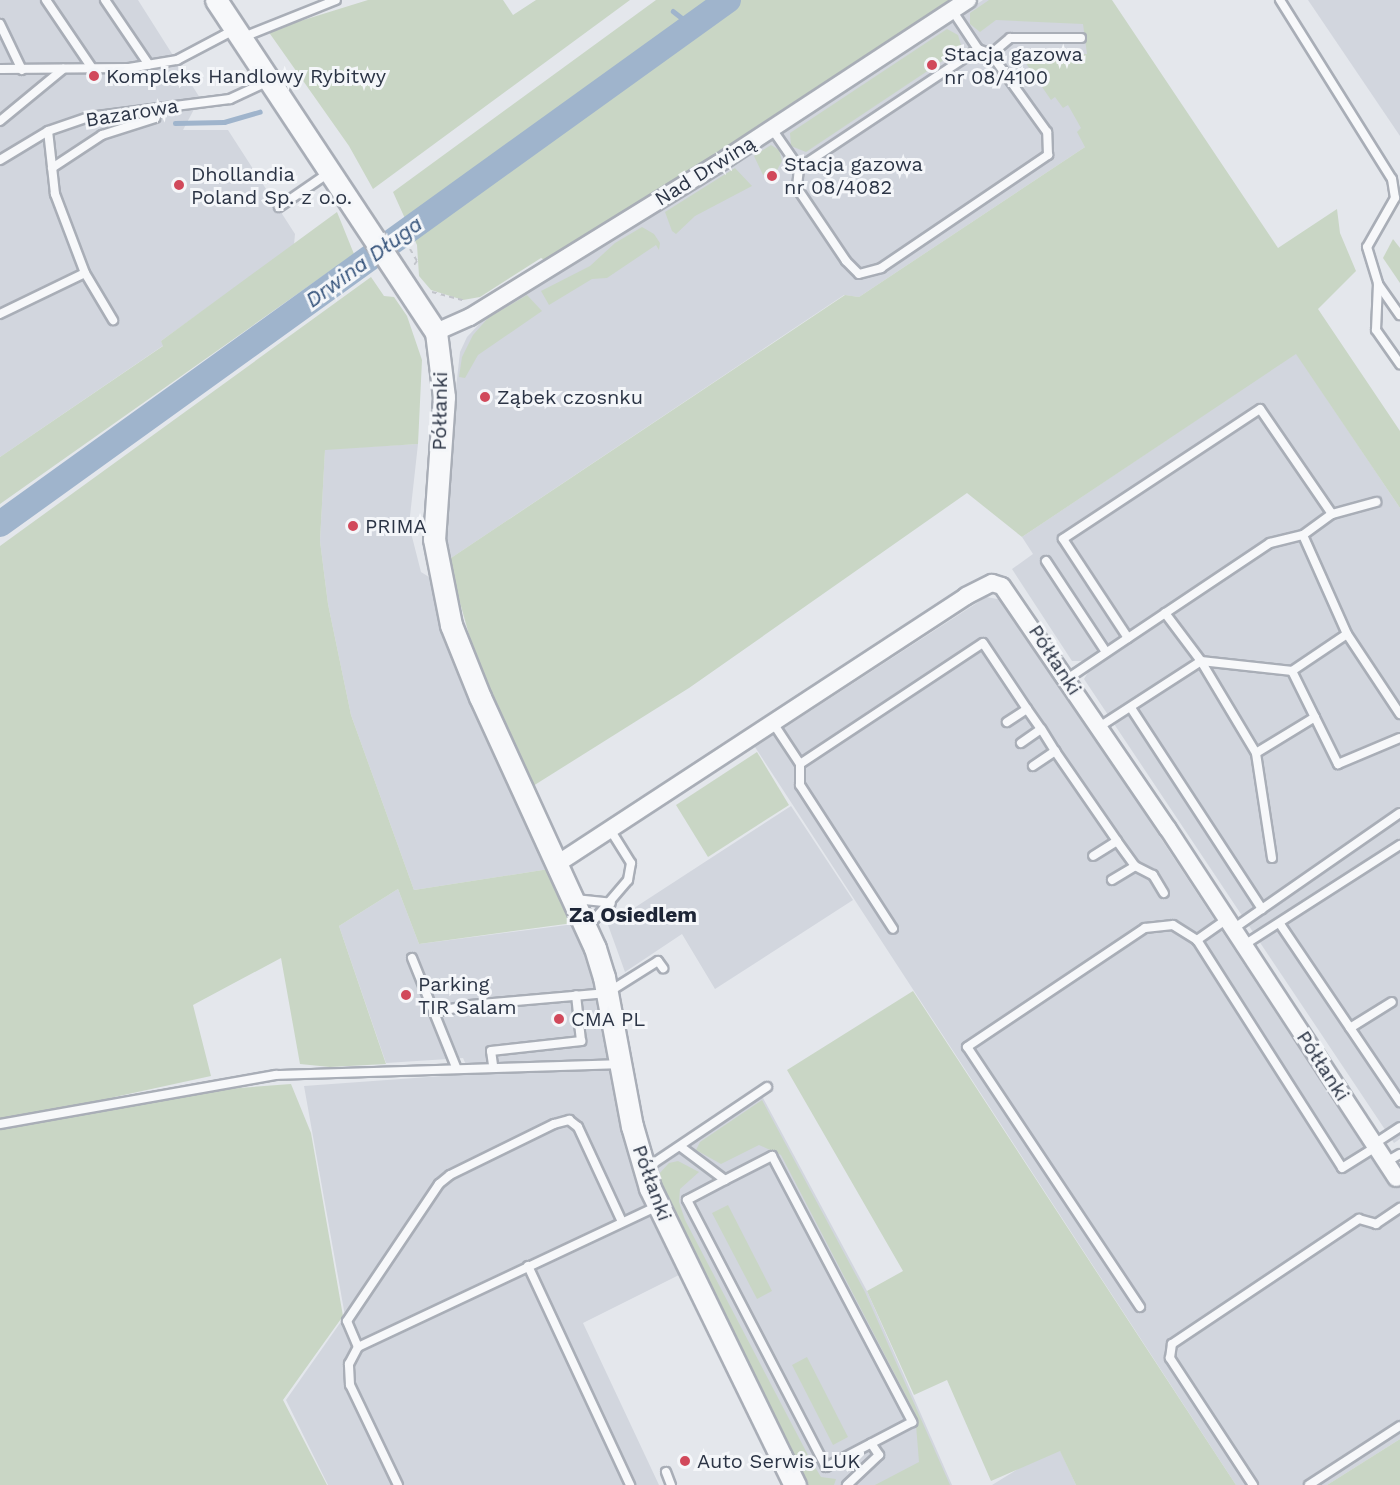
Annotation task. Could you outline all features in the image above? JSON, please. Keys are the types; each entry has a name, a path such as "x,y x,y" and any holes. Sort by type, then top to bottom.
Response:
{"street":[{"name":"Półłanki","path":"216,0 366,225 407,274 436,332 444,397 434,538 444,602 480,698 587,928 607,993 644,1169 658,1206 795,1485"},
{"name":"Nad Drwiną","path":"436,332 470,317 772,129 968,0"},
{"name":"Półłanki","path":"557,864 966,596 992,584 1011,595 1375,1146 1393,1158 1398,1180"}],"lane":[{"path":"46,0 92,68"},
{"path":"105,0 149,65"},
{"path":"0,69 149,65 194,53 319,2 336,0"},
{"path":"1280,0 1392,179 1395,198 1367,247 1378,284 1400,315"},
{"path":"772,129 799,168 797,188 846,261 859,274 881,267 1048,154 1047,132 991,54 978,49 952,10"},
{"path":"0,24 22,70"},
{"path":"991,54 1010,38 1081,38"},
{"path":"799,168 978,49"},
{"path":"0,121 63,69"},
{"name":"Bazarowa","path":"0,160 48,131 89,117 230,99 270,81"},
{"path":"52,168 102,135 155,118"},
{"path":"48,131 55,194 85,273 113,320"},
{"path":"279,207 330,172"},
{"path":"0,314 85,273"},
{"path":"1378,284 1376,330 1400,364"},
{"path":"1128,638 1063,539 1260,409 1332,514"},
{"path":"1067,679 1270,543 1304,535 1332,514 1376,502"},
{"path":"1304,535 1347,634 1400,714"},
{"path":"1046,561 1106,652"},
{"path":"1165,613 1201,662 1256,753 1272,858"},
{"path":"1099,727 1201,662 1292,671 1347,634"},
{"path":"801,764 983,643 1135,866 1153,875 1164,893"},
{"path":"1292,671 1338,764 1400,738"},
{"path":"1131,708 1262,909"},
{"path":"1007,722 1027,709"},
{"path":"1256,753 1315,717"},
{"path":"773,723 801,764 800,785 893,929"},
{"path":"1021,743 1041,729"},
{"path":"1034,766 1055,751"},
{"path":"1197,940 1262,909 1400,813"},
{"path":"587,928 611,903 628,880 631,863 610,829"},
{"path":"1094,856 1117,841"},
{"path":"1244,945 1400,845"},
{"path":"1112,880 1135,866"},
{"path":"574,899 611,903"},
{"path":"1280,924 1400,1102"},
{"path":"1140,1307 967,1047 1145,928 1173,925 1197,940 1342,1168 1400,1127"},
{"path":"412,958 456,1067"},
{"path":"435,1012 607,993 658,961 663,968"},
{"path":"493,1065 490,1051 581,1041 576,995"},
{"path":"1350,1028 1392,1002"},
{"path":"0,1124 276,1075 493,1065 621,1064"},
{"path":"644,1169 681,1147 766,1087"},
{"path":"358,1347 347,1321 440,1184 450,1175 554,1124 569,1120 578,1127 622,1222"},
{"path":"681,1147 725,1180"},
{"path":"772,1156 912,1422 826,1467 687,1200 725,1180 772,1156"},
{"path":"398,1485 350,1385 349,1364 358,1347 658,1206"},
{"path":"1253,1485 1170,1358 1172,1344 1359,1219 1376,1224 1400,1208"},
{"path":"528,1266 630,1485"},
{"path":"1309,1485 1400,1426"},
{"path":"847,1485 879,1455 872,1443"},
{"path":"666,1472 672,1485"}],"path":[{"path":"407,274 417,261 410,249"},
{"path":"430,291 452,300 471,301"}],"shaded area":[{"path":"0,0 138,0 200,98 183,130 228,130 295,234 294,245 161,341 164,345 0,457"},
{"path":"983,0 1112,0 1085,147 859,297 844,295 448,560 439,540 460,352 467,337 485,318 771,140"},
{"path":"1308,0 1400,0 1400,136"},
{"path":"1296,353 1400,508 1400,1139 1394,1143 1084,679 1090,669 1085,661 1072,661 1012,569 1033,554 1022,537"},
{"path":"418,444 409,525 421,572 429,577 447,646 470,702 549,869 414,890 351,715 328,604 320,541 325,449"},
{"path":"986,597 1003,600 1009,607 1387,1183 1400,1176 1400,1439 1327,1485 1236,1485 755,747"},
{"path":"791,806 853,900 715,989 682,934 625,972 608,925"},
{"path":"398,889 419,944 575,924 596,983 625,1140 645,1206 679,1275 583,1323 659,1485 328,1485 286,1400 345,1316 304,1086 470,1074 463,1058 386,1063 339,926"},
{"path":"762,1096 867,1291 952,1485 803,1485 654,1171"},
{"path":"1060,1450 1076,1485 992,1485 1023,1466"}],"green space":[{"path":"368,0 503,0 513,15 536,0 630,0 373,189 349,146 268,31"},
{"path":"656,0 951,0 761,126 545,260 541,258 480,297 463,300 431,290 419,276 417,245 393,192"},
{"path":"989,0 1112,0 1278,248 1337,209 1340,233 1356,271 1318,309 1400,431 1400,508 1296,354 1022,537 967,493 689,688 533,786 475,656 448,560 845,295 859,297 1085,147 1077,132 1081,128 1068,105 1063,108 1055,97 1051,100 1021,56 1087,54 1083,24 996,20 980,32 970,24 970,13"},
{"path":"947,29 958,35 961,45 956,52 806,152 791,146 790,133"},
{"path":"771,145 779,150 782,161 776,172 774,168 763,175 754,156"},
{"path":"735,168 752,186 695,216 676,234 672,231 665,212"},
{"path":"337,212 354,254 0,504 0,457 163,346 161,341"},
{"path":"642,227 654,234 660,243 659,250 656,245 607,278 592,279 549,305 541,291 590,266 615,243"},
{"path":"1393,239 1400,248 1400,283 1383,258"},
{"path":"371,277 384,296 394,297 407,316 422,360 418,444 325,450 320,541 328,604 351,715 414,890 549,869 573,923 419,944 398,889 339,926 386,1064 330,1067 300,1064 281,958 193,1005 211,1076 110,1098 291,1084 311,1133 343,1316 283,1400 327,1485 0,1485 0,546"},
{"path":"527,295 542,311 478,355 465,378 459,377 462,357 473,335 488,318"},
{"path":"757,752 789,805 708,857 676,805"},
{"path":"913,991 1236,1485 1076,1485 1060,1451 991,1481 947,1380 914,1395 867,1291 903,1271 787,1070"},
{"path":"762,1100 865,1292 950,1485 875,1485 919,1462 915,1413 781,1155 759,1145 721,1164 696,1150 700,1142"},
{"path":"678,1161 699,1172 680,1189 679,1202 685,1220 809,1457 821,1477 836,1479 834,1485 808,1485 796,1469 787,1448 790,1444 783,1439 658,1175 669,1163"},
{"path":"728,1205 772,1291 757,1299 712,1213"},
{"path":"807,1357 848,1437 833,1445 792,1365"},
{"path":"1400,1439 1400,1485 1327,1485"}],"waterway":[{"name":"Drwina Długa","path":"0,524 728,0"},
{"path":"673,11 692,26"},
{"path":"175,123 224,122 260,112"}],"place":[{"name":"Stacja gazowa nr 08/4100","path":"932,65"},
{"name":"Kompleks Handlowy Rybitwy","path":"94,76"},
{"name":"Stacja gazowa nr 08/4082","path":"772,176"},
{"name":"Dhollandia Poland Sp. z o.o.","path":"179,185"},
{"name":"Ząbek czosnku","path":"485,397"},
{"name":"PRIMA","path":"353,526"},
{"name":"Parking TIR Salam","path":"406,995"},
{"name":"CMA PL","path":"559,1019"},
{"name":"Auto Serwis LUK","path":"685,1461"}],"district":[{"name":"Za Osiedlem","path":"633,915"}]}
